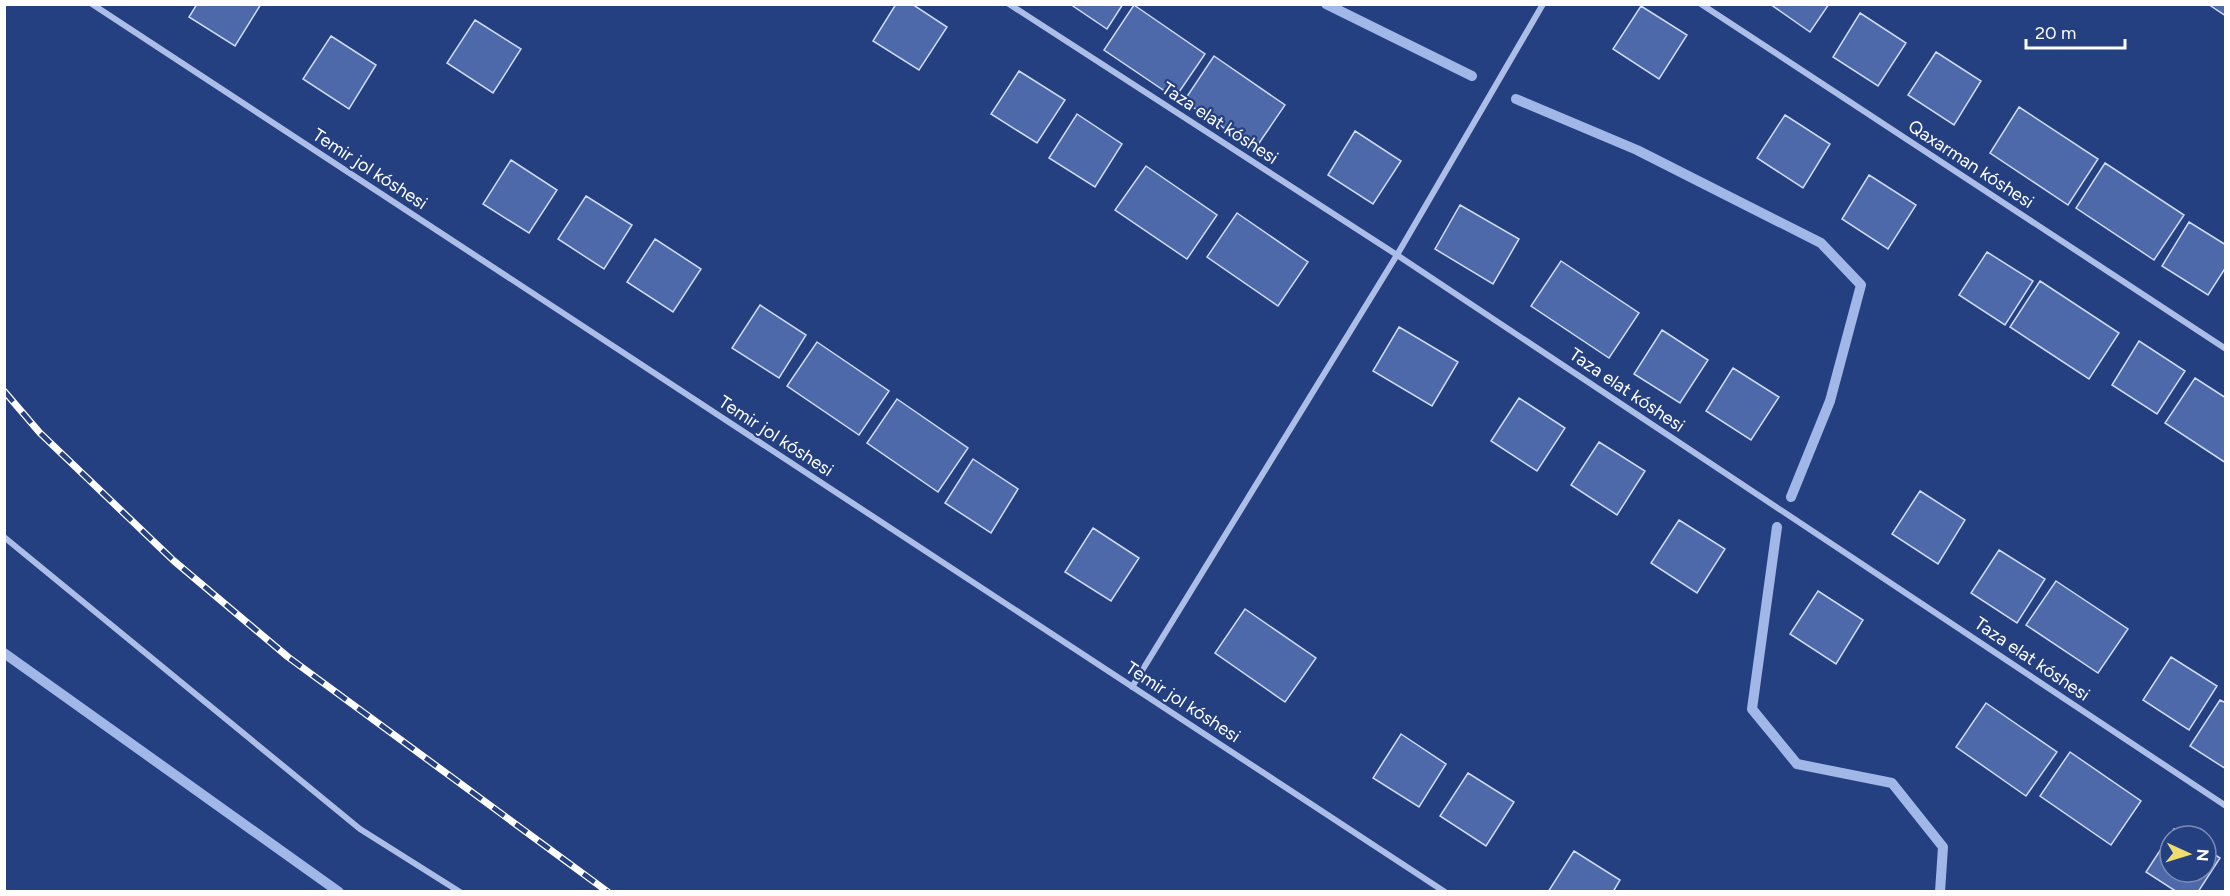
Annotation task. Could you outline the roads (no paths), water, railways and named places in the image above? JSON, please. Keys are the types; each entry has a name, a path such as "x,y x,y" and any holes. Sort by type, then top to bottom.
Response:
{"street":[{"name":"Temir jol kóshesi","path":"92,4 1445,891"},
{"name":"Taza elat kóshesi","path":"1009,4 1397,255 2226,806"},
{"path":"1132,687 1397,255 1544,4"},
{"name":"Qaxarman kóshesi","path":"1701,4 2226,349"},
{"path":"4,537 360,829 459,891"}],"waterway":[{"path":"1326,4 1472,76"},
{"path":"1516,99 1637,150 1821,243 1861,285 1830,401 1791,497"},
{"path":"1777,527 1752,709 1797,764 1892,783 1943,847 1940,892"},
{"path":"4,653 339,892"}],"railway":[{"path":"4,391 40,433 174,561 288,657 608,892"}]}
